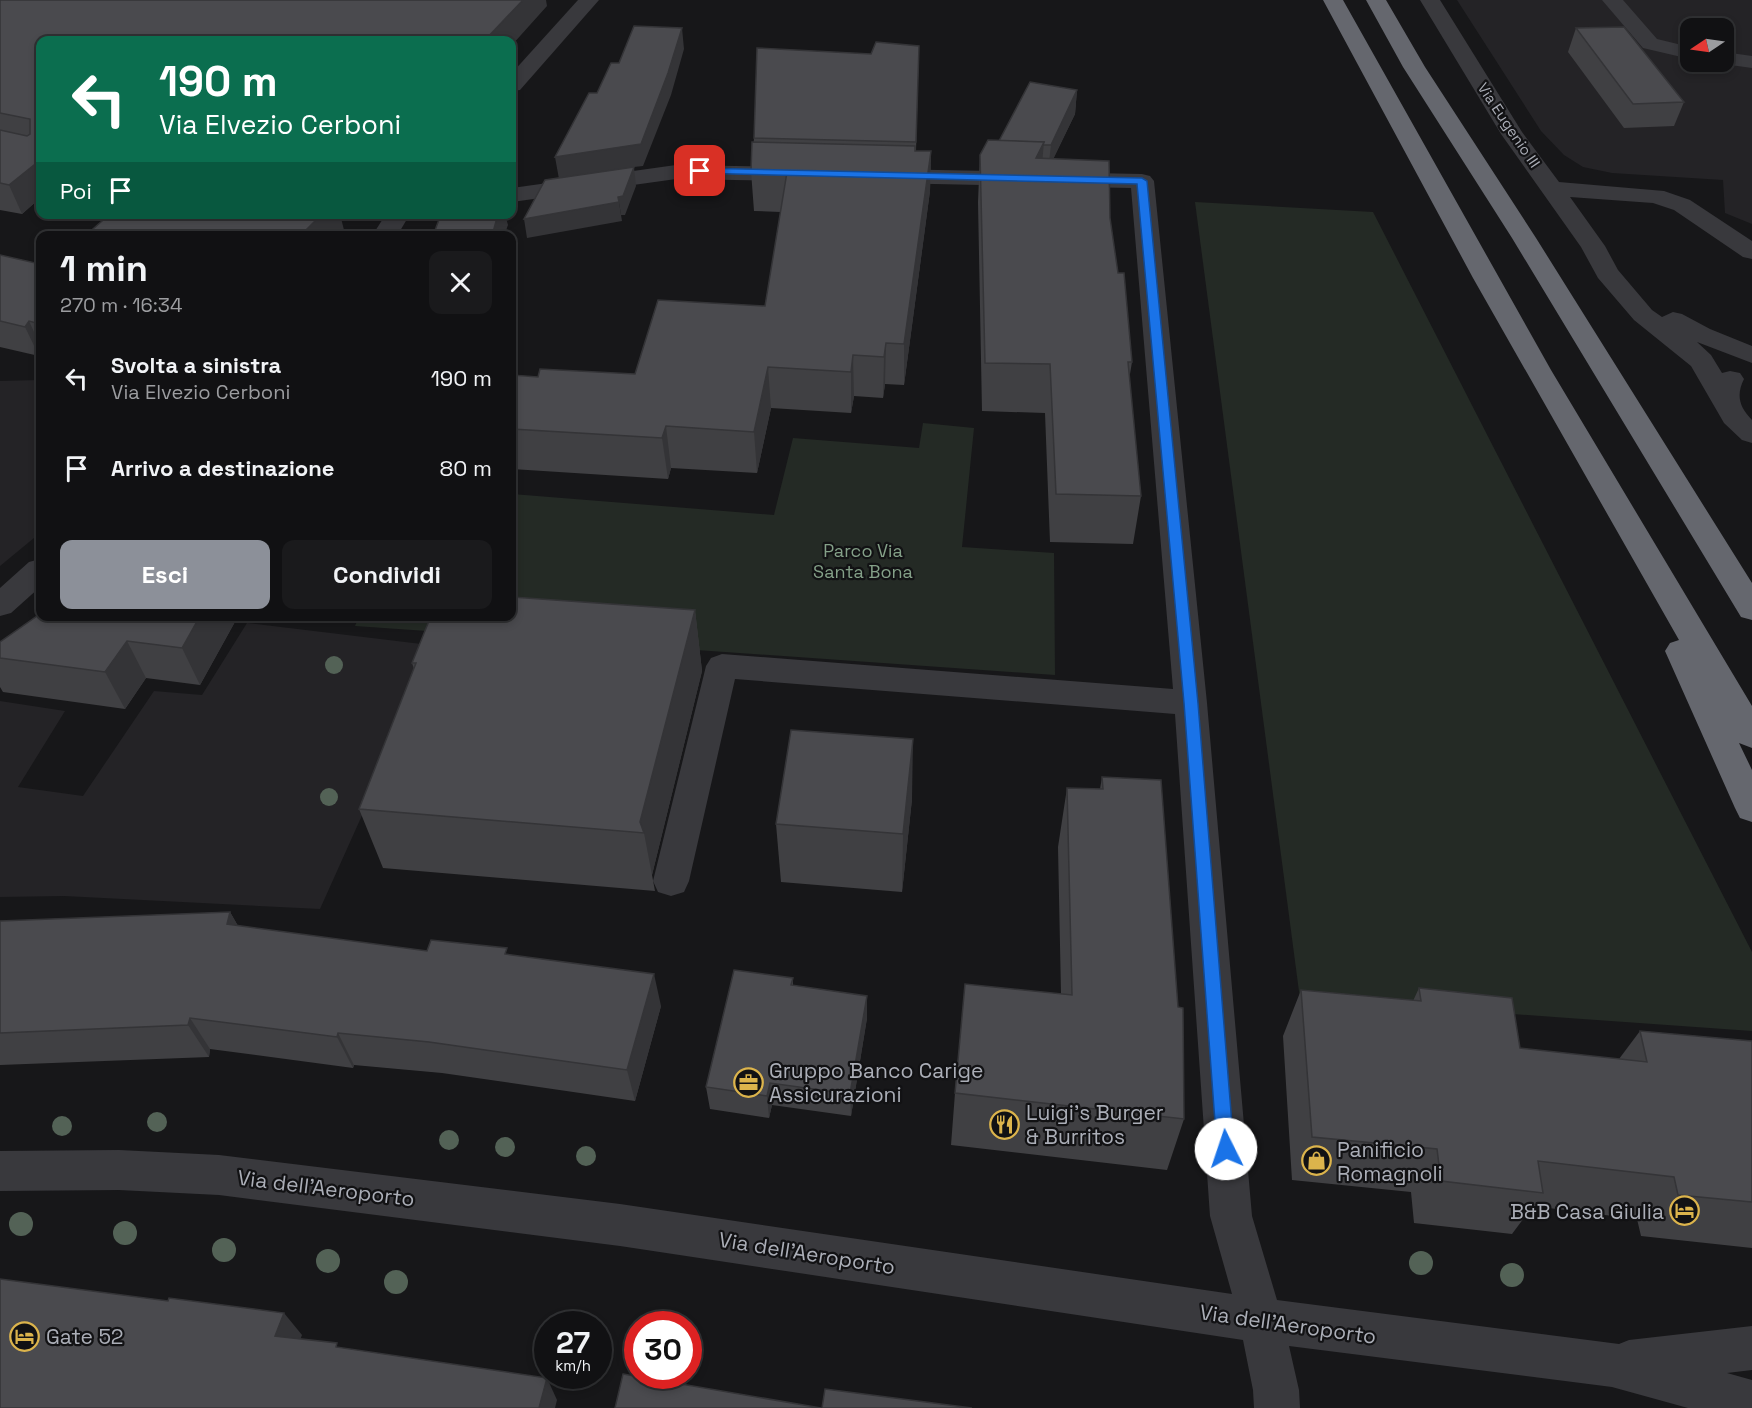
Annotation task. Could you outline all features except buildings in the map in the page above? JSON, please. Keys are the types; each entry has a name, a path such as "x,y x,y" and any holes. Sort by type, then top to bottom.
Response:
{"highway":[{"path":"1333,0 1452,219 1618,512 1752,735"},
{"path":"1376,0 1414,67 1524,238 1752,609"},
{"path":"1618,512 1752,808"}],"street":[{"path":"516,81 589,0"},
{"name":"Via Eugenio III","path":"1430,0 1512,134 1593,246 1607,273 1622,293 1654,325 1680,342 1702,361 1731,415 1750,433"},
{"path":"1612,0 1645,41 1656,47 1680,51"},
{"path":"1734,59 1752,62"},
{"path":"516,194 676,172 819,175"},
{"path":"867,176 1142,181 1191,703 1231,1216 1261,1320 1276,1390 1277,1408"},
{"path":"1552,189 1656,196 1682,205 1752,252"},
{"name":"Via Eugenio III","path":"1593,246 1654,305 1675,322 1752,355"},
{"path":"1724,399 1724,390 1730,378 1742,369 1752,367"},
{"path":"0,605 36,574"},
{"path":"671,881 722,666 1191,703"},
{"name":"Via dell'Aeroporto","path":"0,1171 119,1170 219,1175 632,1227 1261,1320 1612,1364 1752,1402"},
{"name":"Via dell'Aeroporto","path":"1612,1364 1752,1348"}],"shaded area":[{"path":"1457,0 1752,0 1752,224 1725,213 1723,180 1612,173 1583,167 1564,155 1541,131"},
{"path":"36,380 36,536 0,566 0,381"},
{"path":"247,623 438,646 320,909 64,896 0,897 0,701 65,711 18,787 83,796 154,691 202,695"}],"green space":[{"path":"1195,202 1373,212 1752,952 1752,1031 1300,999"},
{"name":"Parco Via Santa Bona","path":"923,423 974,428 962,547 1054,553 1055,675 355,626 357,621 516,621 516,494 774,515 793,438 919,448"}],"place":[{"name":"Gruppo Banco Carige Assicurazioni","path":"748,1082"},
{"name":"Luigi's Burger & Burritos","path":"1005,1124"},
{"name":"Panificio Romagnoli","path":"1316,1161"},
{"name":"B&B Casa Giulia","path":"1685,1211"},
{"name":"Gate 52","path":"25,1336"}],"route":[{"path":"700,171 1142,181 1178,553 1226,1149"}]}
